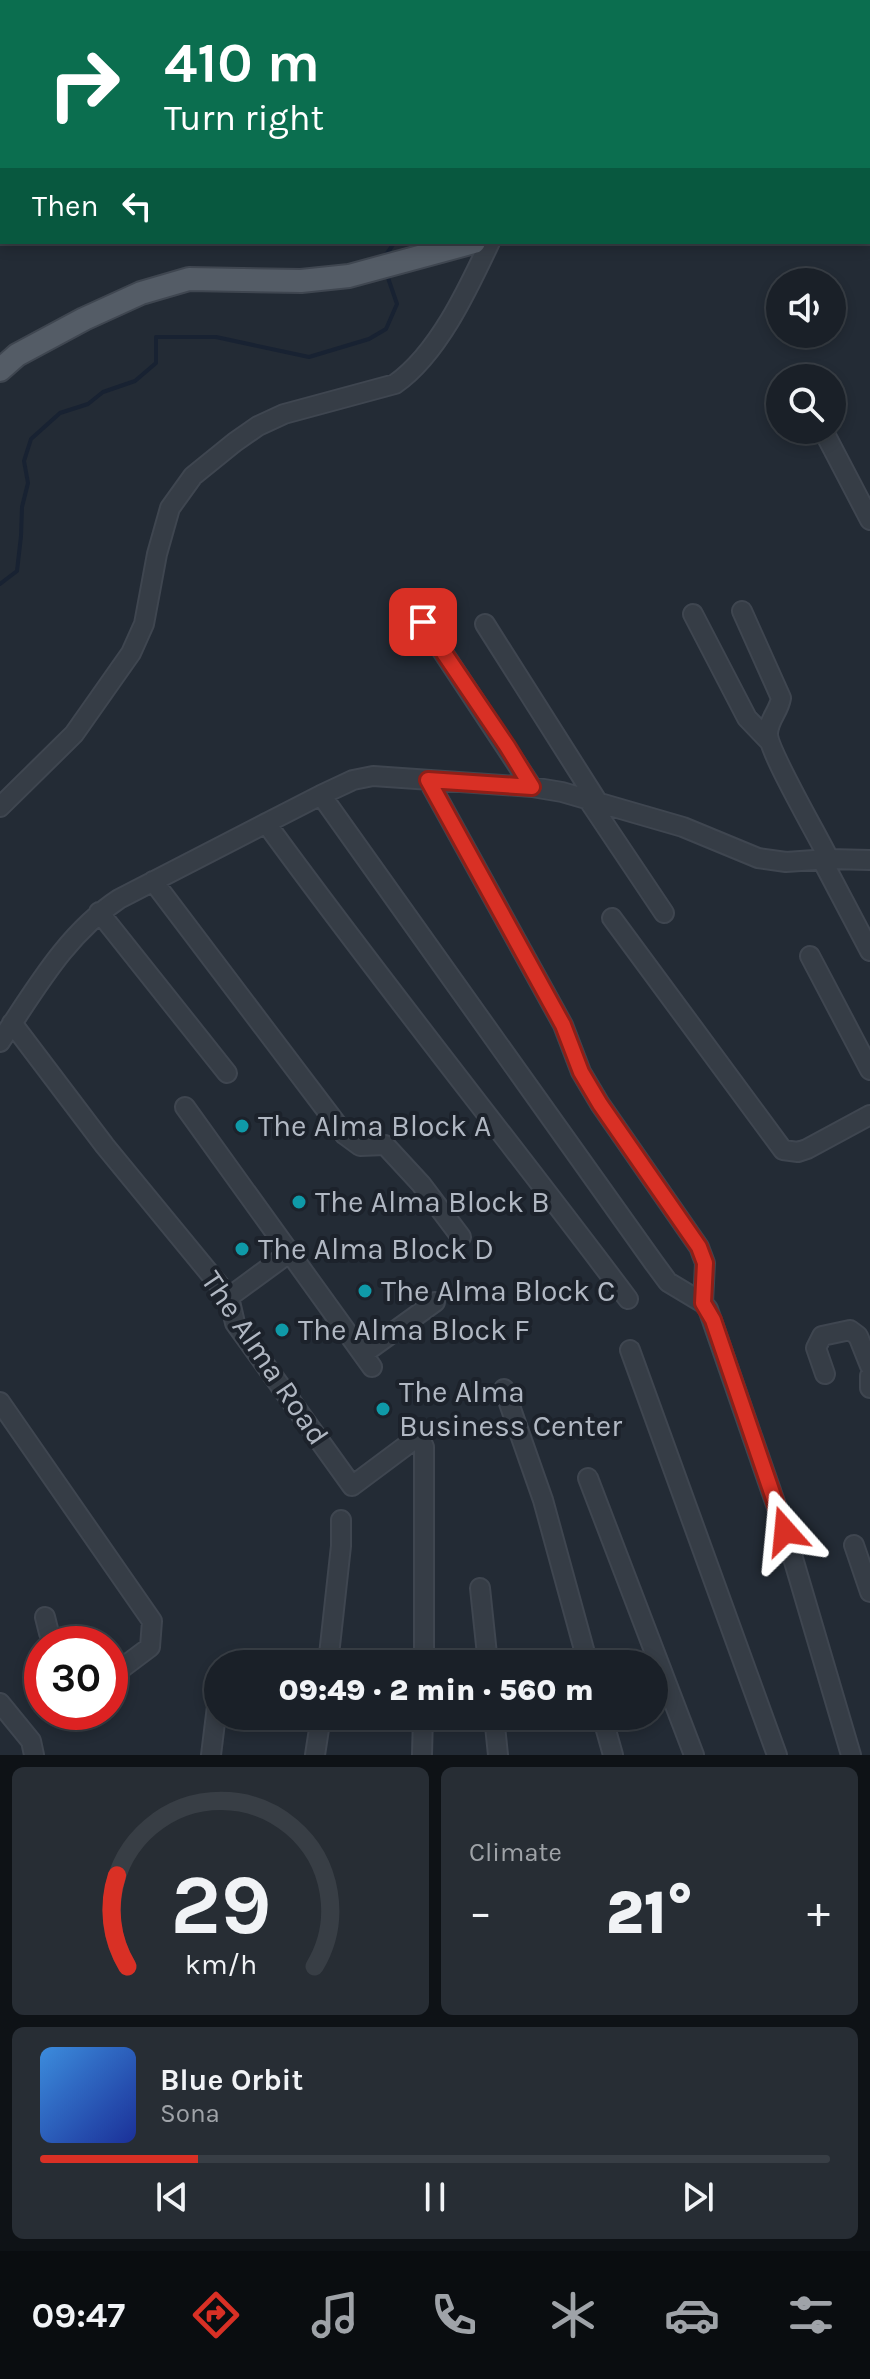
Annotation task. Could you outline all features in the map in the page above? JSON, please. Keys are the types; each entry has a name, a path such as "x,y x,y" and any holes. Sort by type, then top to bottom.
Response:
{"main road":[{"path":"0,370 17,355 84,319 141,293 189,279 301,281 349,276 467,244"}],"street":[{"path":"0,807 74,734 131,653 144,624 157,554 170,508 193,476 258,426 284,414 395,384 408,374 422,361 471,282 489,244"},
{"path":"830,444 870,520"},
{"path":"742,611 781,698 780,707 772,717 769,741"},
{"path":"693,614 747,718 769,741 870,951"},
{"path":"423,622 532,787"},
{"path":"485,624 664,913"},
{"path":"0,1042 64,947 99,912 153,881 353,780 373,776 532,787 683,827 758,858 786,862 870,860"},
{"path":"428,780 563,1025 581,1072 699,1247 705,1263 703,1303"},
{"path":"321,795 668,1282 703,1303 713,1320 780,1517 851,1755"},
{"path":"266,823 354,945 628,1299"},
{"path":"153,881 345,1135 360,1146 379,1144 390,1149 461,1237"},
{"path":"99,912 227,1073"},
{"path":"612,918 783,1150 798,1152 807,1149 870,1115"},
{"path":"810,956 870,1070"},
{"name":"The Alma Road","path":"12,1023 105,1146 229,1297 235,1323 352,1486 419,1436 424,1447 424,1650"},
{"path":"185,1107 367,1361 435,1302"},
{"path":"229,1297 289,1253"},
{"path":"825,1374 816,1348 822,1336 839,1331 850,1330 858,1336 870,1366"},
{"path":"630,1350 777,1755"},
{"path":"870,1376 870,1388"},
{"path":"504,1389 543,1500 584,1650"},
{"path":"0,1402 152,1621 150,1647 128,1664"},
{"path":"588,1478 694,1755"},
{"path":"330,1650 341,1520"},
{"path":"854,1545 870,1592"},
{"path":"480,1588 487,1650"},
{"path":"45,1617 47,1626"},
{"path":"0,1703 32,1748"},
{"path":"211,1755 214,1730"},
{"path":"315,1755 319,1730"},
{"path":"422,1755 423,1730"},
{"path":"495,1730 498,1755"},
{"path":"606,1730 613,1755"}],"waterway":[{"path":"385,256 394,244"},
{"path":"0,584 17,571 22,507 28,483 24,461 31,439 60,413 88,404 103,392 135,381 156,363 156,337 216,337 309,357 369,339 386,329 397,304 387,275"}],"place":[{"name":"The Alma Block A","path":"242,1126"},
{"name":"The Alma Block B","path":"299,1202"},
{"name":"The Alma Block D","path":"242,1249"},
{"name":"The Alma Block C","path":"365,1291"},
{"name":"The Alma Block F","path":"282,1330"},
{"name":"The Alma Business Center","path":"383,1409"}],"route":[{"path":"423,622 532,787 428,780 563,1025 581,1072 699,1247 705,1263 703,1303 713,1320 785,1531"}]}
